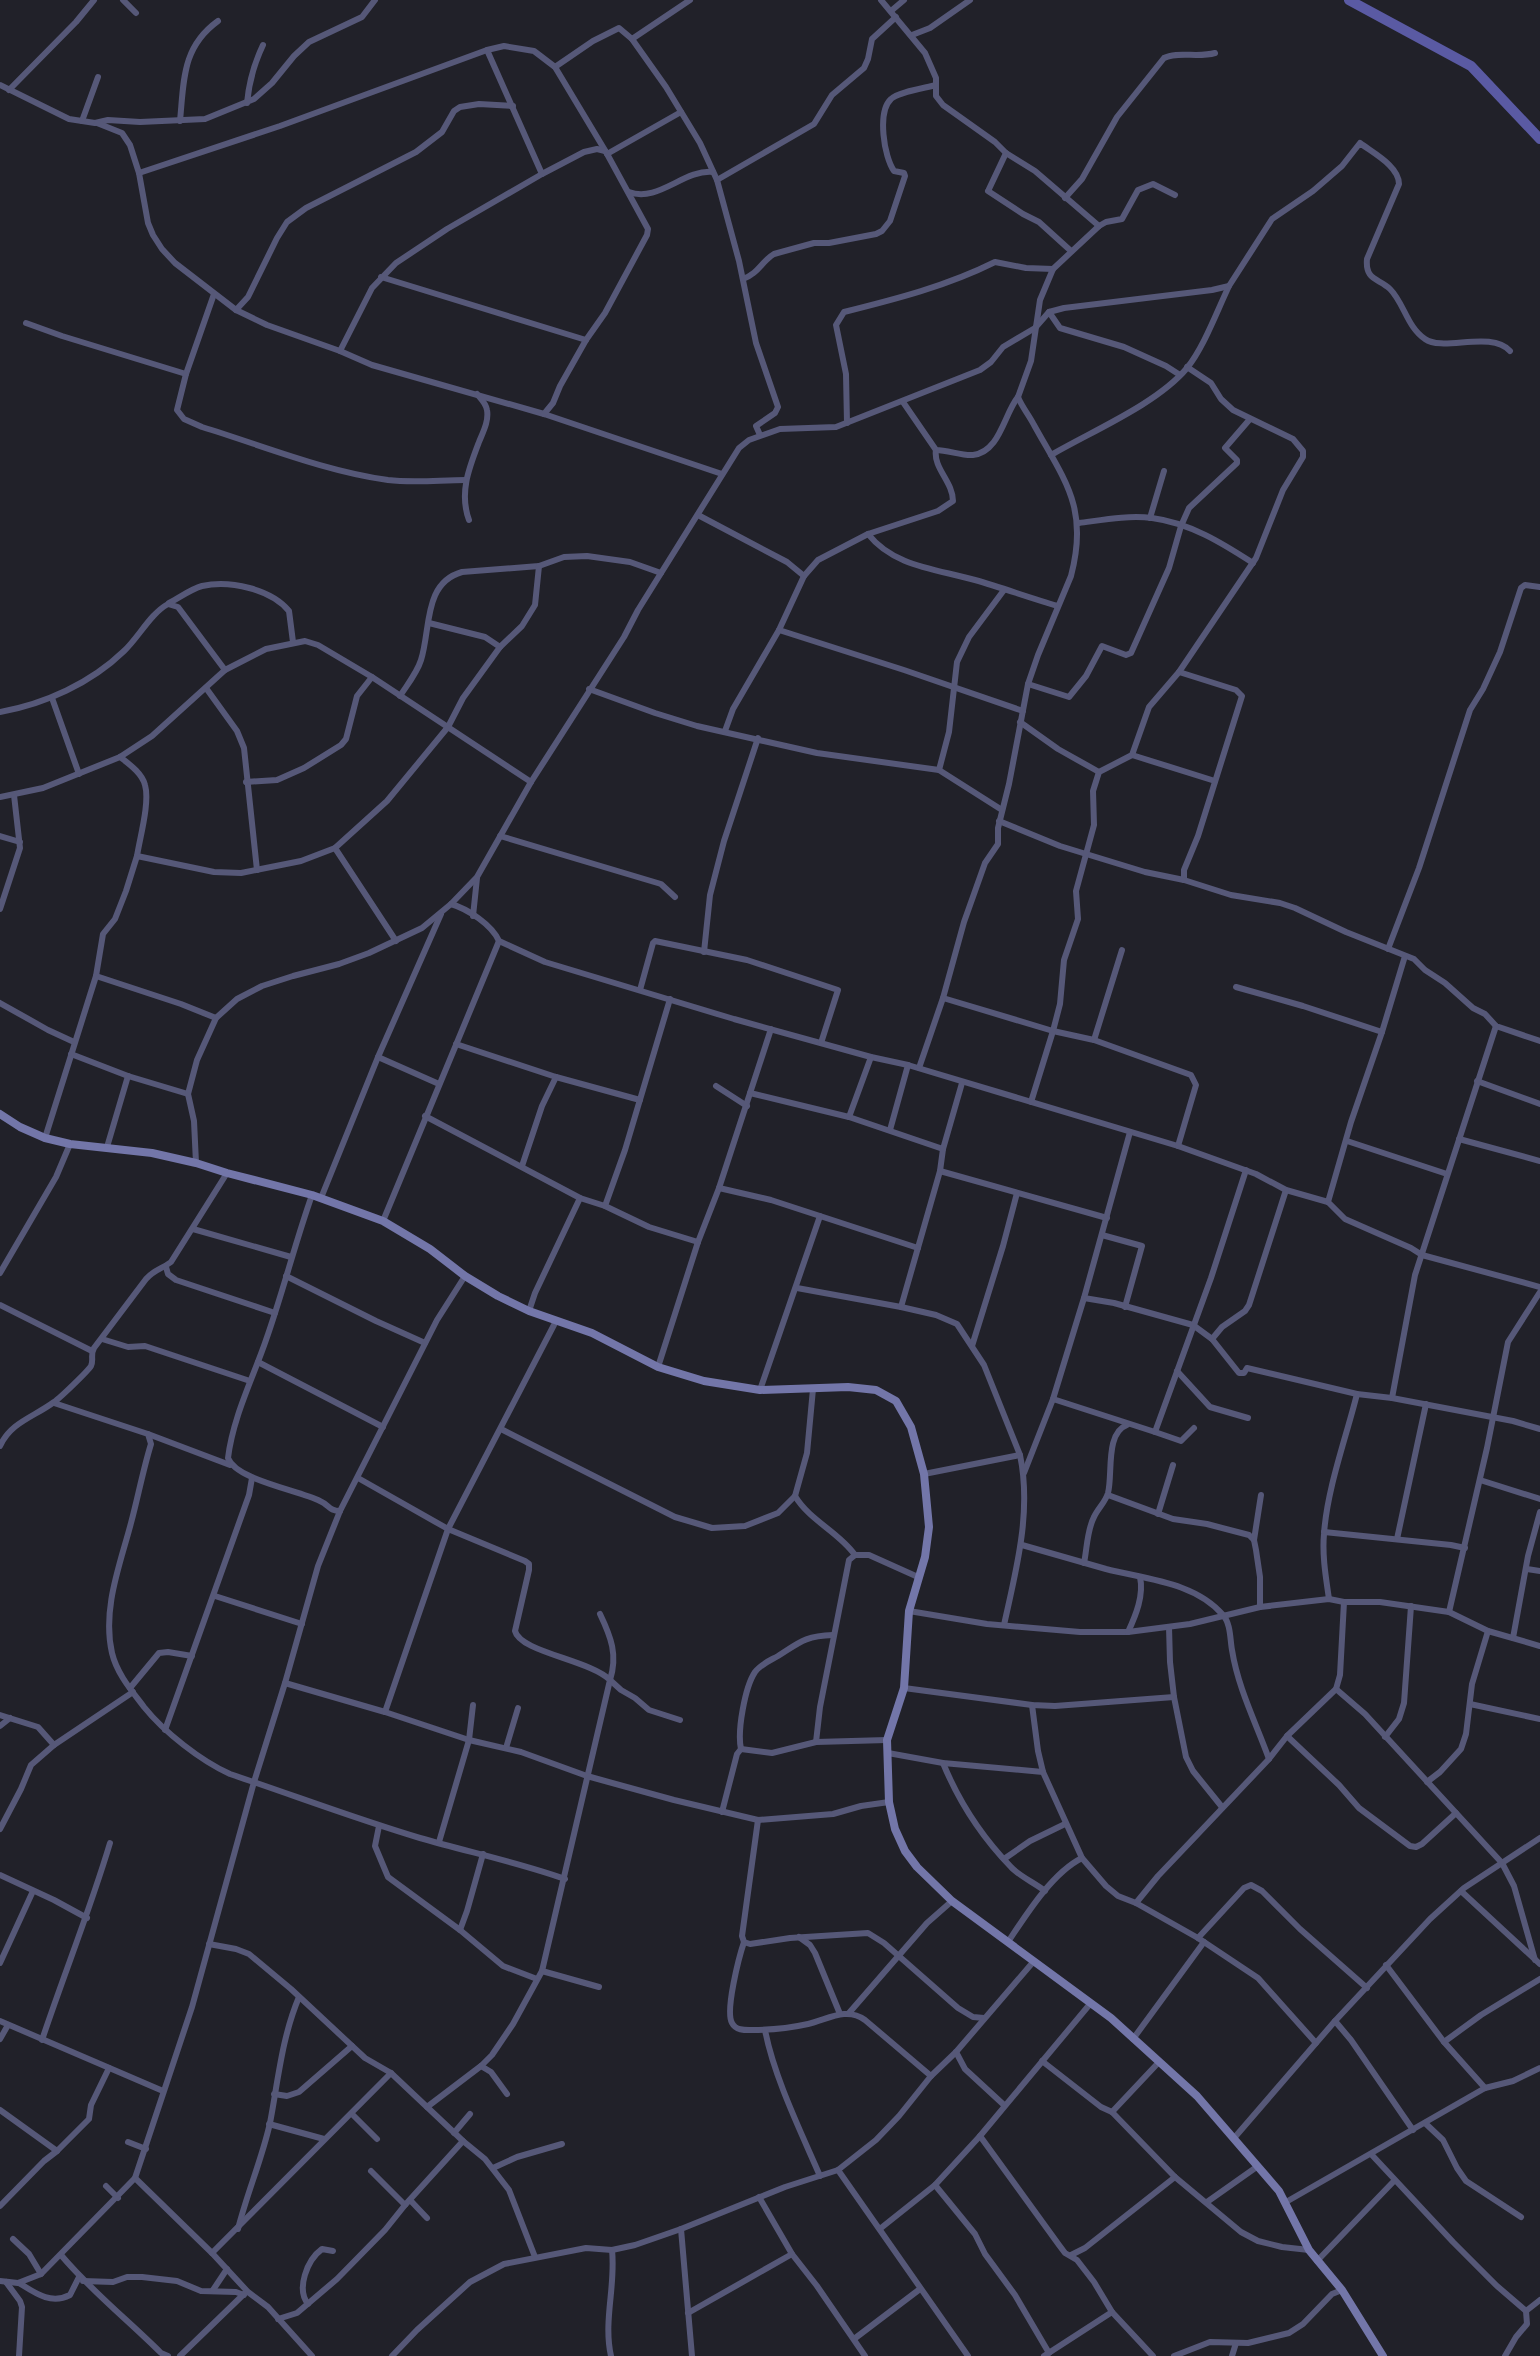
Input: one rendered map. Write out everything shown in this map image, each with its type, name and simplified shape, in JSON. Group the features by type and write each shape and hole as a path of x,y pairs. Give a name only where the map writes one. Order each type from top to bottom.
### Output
{"street":[{"path":"9,90 76,22 94,0"},
{"path":"125,0 136,13"},
{"path":"97,123 108,120 140,122 205,119 247,103 263,92 309,42 362,17 375,0"},
{"path":"632,39 690,0"},
{"path":"880,0 926,53 935,75 936,96 943,105 995,142 1006,153 1035,171 1099,226"},
{"path":"717,180 814,124 832,95 864,68 872,39 904,0"},
{"path":"912,35 930,28 970,0"},
{"path":"180,121 185,73 195,44 205,31 218,21"},
{"path":"555,67 593,41 619,28 632,39 700,143 717,180 743,279 756,342 778,407 775,413 756,426 760,435"},
{"path":"247,103 251,75 263,45"},
{"path":"139,173 322,111 487,50 504,46 534,51 555,67 647,225 647,235 605,313 586,340 553,403 544,414"},
{"path":"487,50 542,174"},
{"path":"1065,198 1082,179 1117,117 1164,58 1174,55 1196,57 1215,53"},
{"path":"82,121 98,77"},
{"path":"743,279 757,272 774,254 814,243 876,234 887,226 905,176 904,173 894,171 890,163 882,124 884,113 891,98 936,85"},
{"path":"0,86 52,112 116,129 125,136 139,173 145,210 153,235 175,263 236,310 284,332 340,351 372,365 544,414 722,474"},
{"path":"236,310 248,297 287,222 306,208 416,152 442,132 454,111 460,107 479,104 513,106"},
{"path":"606,153 681,112"},
{"path":"1051,455 1160,394 1180,375 1187,367 1229,286 1272,219 1313,191 1341,166 1360,143 1392,168 1399,179 1399,184 1367,259 1372,279 1390,288 1405,315 1425,339 1436,343 1495,342 1506,346 1510,351"},
{"path":"340,351 362,304 381,277 396,263 447,229 542,174 585,152 597,149 606,153"},
{"path":"1006,153 988,190 1039,222 1071,251"},
{"path":"629,192 645,195 697,172 713,172"},
{"path":"936,450 950,450 969,455 984,452 992,445 1011,405 1018,397 1031,361 1040,300 1053,269 1099,226 1122,219 1137,191 1150,185 1156,185 1175,195"},
{"path":"847,423 846,374 836,326 844,312 936,288 982,270 993,262 1026,268 1053,269"},
{"path":"381,277 586,340"},
{"path":"196,1163 194,1121 188,1094 197,1059 216,1018 237,999 262,986 339,964 422,928 477,878 531,782 624,637 739,448 760,435 780,429 836,427 980,370 991,362 1003,347 1035,328 1049,312 1117,300 1212,290 1229,286"},
{"path":"214,294 186,374 177,411 184,419 321,466 360,475 410,482 466,480"},
{"path":"1049,312 1060,328 1124,347 1180,375"},
{"path":"26,323 186,374"},
{"path":"1132,755 1145,714 1179,672 1253,563 1282,490 1300,463 1304,451 1293,439 1233,410 1221,399 1211,383 1187,367"},
{"path":"469,520 463,501 466,480 485,429 487,414 485,405 477,394"},
{"path":"919,1068 943,998 970,902 984,863 998,844 999,821 1009,784 1028,684 1075,562 1078,523 1070,490 1018,397"},
{"path":"725,731 739,699 778,630 804,576 822,557 868,534 939,511 953,501 951,488 936,461 936,450 903,402"},
{"path":"1028,684 1070,697 1086,676 1101,647 1106,646 1126,655 1131,653 1169,568 1181,526 1194,503 1237,463 1225,447 1250,419"},
{"path":"1150,518 1164,471"},
{"path":"698,515 787,562 804,576"},
{"path":"1078,523 1150,518 1203,533 1253,563"},
{"path":"868,534 877,544 906,562 972,579 1059,606"},
{"path":"400,696 418,668 434,594 443,582 451,577 462,573 539,566 564,557 588,556 630,562 661,573"},
{"path":"137,856 214,872 241,873 302,861 335,848 387,801 448,727 463,698 500,647 522,626 535,605 539,566"},
{"path":"0,712 52,698 103,669 125,651 157,613 168,604 200,587 210,585 251,587 273,597 289,611 293,642"},
{"path":"1388,949 1419,868 1470,710 1483,689 1500,652 1521,588 1525,585 1540,587"},
{"path":"939,770 949,732 956,667 969,637 1004,590"},
{"path":"168,604 178,607 225,670"},
{"path":"429,623 485,637 500,647"},
{"path":"778,630 1023,711"},
{"path":"0,797 43,788 120,757 152,736 225,670 266,649 304,641 318,645 372,677 531,782"},
{"path":"1179,672 1241,693 1198,836 1184,870 1184,880"},
{"path":"246,782 277,780 304,768 341,745 346,739 357,696 372,677"},
{"path":"207,688 241,738 244,748 257,870"},
{"path":"589,689 697,726 817,753 939,770 1002,810"},
{"path":"52,698 79,774"},
{"path":"1020,722 1058,750 1099,772"},
{"path":"704,952 710,895 724,841 758,738"},
{"path":"1031,1102 1060,1004 1064,960 1078,919 1075,896 1094,825 1094,784 1099,772 1132,755 1215,781"},
{"path":"45,1137 96,976 103,934 118,912 137,856 146,797 145,785 134,769 120,757"},
{"path":"0,909 19,855 20,842 14,795"},
{"path":"999,821 1086,854 1145,872 1184,880 1231,895 1280,903 1414,959 1496,1026 1540,1041"},
{"path":"0,836 20,842"},
{"path":"500,836 661,884 675,897"},
{"path":"335,848 396,941"},
{"path":"473,916 477,878"},
{"path":"383,1221 499,942 496,934 460,907 451,904"},
{"path":"321,1198 378,1057 442,911"},
{"path":"640,990 653,943 656,941 747,960 838,989 833,1011 821,1043"},
{"path":"499,942 533,958 771,1029 919,1068 962,1083 1178,1146 1246,1170 1286,1190 1328,1202 1345,1219 1412,1248 1422,1255 1540,1287"},
{"path":"1094,1041 1122,950"},
{"path":"1328,1202 1351,1122 1405,956"},
{"path":"96,976 216,1018"},
{"path":"1236,987 1382,1032"},
{"path":"943,998 1094,1041 1186,1072 1194,1078 1196,1085 1178,1146"},
{"path":"604,1206 625,1150 670,999"},
{"path":"0,1003 74,1042"},
{"path":"1392,1398 1411,1291 1496,1026"},
{"path":"658,1367 771,1029"},
{"path":"1530,1037 1540,1033"},
{"path":"456,1044 556,1077 640,1100"},
{"path":"71,1054 128,1076 188,1094"},
{"path":"378,1057 439,1084"},
{"path":"849,1117 872,1057"},
{"path":"890,1130 908,1065"},
{"path":"107,1147 128,1076"},
{"path":"522,1166 542,1106 556,1077"},
{"path":"1477,1081 1540,1104"},
{"path":"901,1306 940,1171 943,1149 962,1083"},
{"path":"716,1086 747,1106"},
{"path":"750,1093 849,1117 943,1149"},
{"path":"0,1114 20,1127 70,1144 107,1147 196,1163 312,1195 383,1221 498,1296 530,1311 592,1334 658,1367 704,1381 760,1390 848,1387 876,1390 896,1401 911,1427 924,1474 929,1527 925,1557 909,1611 904,1688 887,1740 889,1802 895,1829 905,1851 917,1867 952,1901 1111,2018 1197,2096 1234,2137 1286,2202 1309,2250 1342,2290 1383,2356"},
{"path":"426,1116 580,1198 604,1206 649,1227 698,1242"},
{"path":"1024,1474 1053,1399 1130,1132"},
{"path":"1459,1139 1540,1161"},
{"path":"1347,1141 1447,1174"},
{"path":"0,1273 56,1177 70,1144"},
{"path":"1155,1432 1246,1170"},
{"path":"940,1171 1107,1218"},
{"path":"0,1446 9,1431 54,1402 89,1369 93,1361 92,1351 146,1279 154,1270 166,1267 178,1253 227,1173"},
{"path":"719,1188 771,1200 918,1248"},
{"path":"1212,1339 1222,1327 1245,1311 1249,1305 1286,1190"},
{"path":"972,1346 1017,1193"},
{"path":"230,1465 229,1448 312,1195"},
{"path":"530,1311 535,1293 580,1198"},
{"path":"760,1390 820,1216"},
{"path":"193,1228 291,1257"},
{"path":"1102,1234 1142,1246 1125,1307"},
{"path":"166,1267 168,1274 176,1280 275,1313"},
{"path":"286,1276 425,1343"},
{"path":"18,2283 41,2274 118,2198 135,2178 192,2007 254,1782 318,1566 340,1511 425,1343 465,1276"},
{"path":"797,1288 901,1306 947,1318 957,1324 984,1365 1020,1455 1024,1474 1022,1545 1004,1625"},
{"path":"1449,1612 1480,1480 1508,1342 1540,1292"},
{"path":"1084,1298 1193,1325 1212,1339 1239,1373 1244,1373 1247,1368 1357,1394 1426,1404 1540,1429"},
{"path":"0,1305 92,1351"},
{"path":"386,1713 448,1529 556,1321"},
{"path":"102,1339 128,1347 145,1346 250,1381"},
{"path":"258,1362 383,1427"},
{"path":"1177,1371 1210,1407 1248,1418"},
{"path":"501,1429 675,1517 712,1528 745,1526 778,1513 795,1496 807,1453 813,1389"},
{"path":"1329,1599 1323,1549 1324,1533 1357,1394"},
{"path":"1053,1399 1181,1441 1194,1428"},
{"path":"54,1402 230,1465 252,1478 320,1500 332,1511 340,1511"},
{"path":"1397,1539 1426,1404"},
{"path":"1084,1563 1094,1517 1108,1495 1110,1460 1115,1437 1121,1427 1128,1425"},
{"path":"148,1434 151,1444 115,1578 109,1621 112,1652 118,1671 165,1730 218,1769 380,1826 522,1863 565,1879"},
{"path":"924,1474 1020,1455"},
{"path":"1158,1514 1173,1465"},
{"path":"165,1730 249,1495 252,1478"},
{"path":"358,1478 448,1529 529,1564 515,1630 517,1637 523,1642 554,1655 597,1670 650,1710 680,1720"},
{"path":"1480,1480 1540,1499"},
{"path":"1108,1495 1158,1514 1238,1531 1249,1535 1254,1540"},
{"path":"1260,1607 1260,1577 1254,1540 1262,1495"},
{"path":"795,1496 817,1520 838,1535 855,1555"},
{"path":"1513,1638 1540,1512"},
{"path":"1324,1533 1465,1548"},
{"path":"1022,1545 1170,1584 1199,1595 1223,1615 1227,1622 1233,1660 1269,1759"},
{"path":"816,1742 833,1635 849,1560 855,1555 868,1555 918,1577"},
{"path":"1527,1569 1540,1572"},
{"path":"1128,1632 1141,1596 1140,1576"},
{"path":"214,1596 302,1624"},
{"path":"909,1611 1004,1625 1080,1632 1128,1632 1169,1627 1260,1607 1329,1599 1344,1602 1380,1602 1449,1612 1488,1631 1540,1646"},
{"path":"1136,1903 1222,1807 1269,1759 1287,1736 1336,1689 1340,1675 1344,1602"},
{"path":"1385,1737 1399,1719 1404,1703 1411,1606"},
{"path":"427,2107 482,2066 513,2024 542,1971 615,1661 614,1648 600,1614"},
{"path":"1169,1627 1174,1696 1186,1757 1193,1771 1222,1807"},
{"path":"1427,1782 1440,1772 1461,1749 1476,1666 1488,1631"},
{"path":"741,1749 738,1737 739,1726 755,1673 769,1660 795,1643 812,1636 833,1635"},
{"path":"0,1829 31,1765 54,1745 132,1690 159,1653 168,1652 192,1656"},
{"path":"285,1683 469,1740 506,1748 587,1776 758,1820 833,1814 861,1806 889,1802"},
{"path":"904,1688 1032,1705 1078,1705 1174,1696"},
{"path":"1336,1689 1365,1714 1502,1863 1514,1886 1538,1962"},
{"path":"439,1842 469,1740 473,1704"},
{"path":"1470,1704 1540,1719"},
{"path":"1032,1705 1043,1772 1082,1858 1106,1886 1118,1896 1136,1903 1201,1940 1258,1977 1316,2043"},
{"path":"506,1748 518,1708"},
{"path":"0,1715 38,1727 45,1732 54,1745"},
{"path":"0,1726 10,1718"},
{"path":"1287,1736 1339,1785 1359,1808 1410,1846 1416,1847 1422,1844 1456,1814"},
{"path":"741,1749 772,1753 816,1742 887,1740"},
{"path":"722,1812 737,1754 741,1749"},
{"path":"888,1753 943,1762 1043,1772"},
{"path":"943,1762 978,1828 1012,1869 1045,1891"},
{"path":"758,1820 742,1936 744,1942 736,1973 730,2017 732,2023 739,2029 765,2030 808,2024 849,2013 865,2020 931,2076"},
{"path":"1004,1859 1030,1841 1065,1824"},
{"path":"380,1826 375,1846 388,1877 460,1930 503,1966 537,1979"},
{"path":"1234,2137 1335,2021 1430,1919 1461,1891 1540,1838"},
{"path":"42,2040 87,1918 110,1843"},
{"path":"460,1930 483,1854"},
{"path":"1008,1942 1045,1891 1068,1867 1082,1858"},
{"path":"0,1875 87,1918"},
{"path":"1133,2039 1201,1940 1245,1888 1251,1885 1262,1891 1300,1929 1367,1988"},
{"path":"0,1963 33,1891"},
{"path":"1461,1891 1538,1962"},
{"path":"849,2013 927,1923 952,1901"},
{"path":"744,1942 757,1943 798,1937 868,1933 878,1938 958,2008 973,2018 984,2018"},
{"path":"798,1937 810,1945 815,1953 840,2014"},
{"path":"209,1944 249,1954 365,2058 391,2073 493,2168 509,2190 535,2257"},
{"path":"392,2356 470,2282 504,2264 586,2248 612,2250 635,2245 759,2197 838,2170 876,2140 899,2116 931,2076 956,2052 1034,1961"},
{"path":"1386,1965 1444,2042 1485,2088"},
{"path":"542,1971 598,1987"},
{"path":"1444,2042 1489,2009 1540,1979"},
{"path":"238,2229 269,2124 292,2013 299,1997"},
{"path":"880,2229 935,2185 980,2136 1090,2004"},
{"path":"0,2021 163,2091"},
{"path":"1335,2021 1351,2040 1413,2130"},
{"path":"0,2039 8,2025"},
{"path":"765,2030 777,2070 820,2176"},
{"path":"274,2094 287,2096 299,2092 352,2046"},
{"path":"956,2052 964,2069 1004,2105"},
{"path":"1042,2061 1101,2107 1112,2112 1175,2177 1241,2232 1258,2241 1309,2250"},
{"path":"1112,2112 1160,2062"},
{"path":"482,2066 491,2072 507,2094"},
{"path":"0,2206 89,2119 91,2105 109,2068"},
{"path":"1286,2202 1485,2088 1513,2080 1540,2068"},
{"path":"212,2253 391,2073"},
{"path":"0,2110 57,2151"},
{"path":"352,2114 377,2139"},
{"path":"454,2133 470,2114"},
{"path":"1425,2123 1443,2140 1466,2181 1521,2217"},
{"path":"269,2124 324,2139"},
{"path":"980,2136 1065,2253 1077,2259 1112,2312 1153,2356"},
{"path":"278,2319 297,2313 338,2279 463,2141"},
{"path":"128,2142 146,2148"},
{"path":"493,2168 517,2157 562,2144"},
{"path":"1371,2154 1497,2286 1526,2311 1527,2324 1505,2356"},
{"path":"1207,2202 1258,2166"},
{"path":"838,2170 968,2356"},
{"path":"370,2171 427,2218"},
{"path":"1071,2255 1085,2248 1175,2177"},
{"path":"135,2178 212,2253 246,2294"},
{"path":"1317,2260 1395,2181"},
{"path":"935,2185 975,2234 985,2254 1015,2295 1047,2354 1112,2312"},
{"path":"106,2186 118,2198"},
{"path":"759,2197 792,2254 865,2356"},
{"path":"681,2229 692,2356"},
{"path":"13,2239 29,2254 41,2274"},
{"path":"308,2304 302,2291 313,2259 322,2249 333,2251"},
{"path":"611,2356 608,2326 614,2270 612,2250"},
{"path":"688,2313 792,2254"},
{"path":"61,2255 81,2279 128,2320 161,2353 168,2356"},
{"path":"213,2290 227,2269"},
{"path":"81,2279 113,2282 127,2277 142,2277 177,2281 201,2291 246,2294 268,2307 307,2354"},
{"path":"3,2282 18,2283 36,2291 41,2296 58,2300 70,2295 81,2279"},
{"path":"3,2282 20,2301 22,2307 19,2356"},
{"path":"854,2339 920,2289"},
{"path":"1174,2356 1210,2342 1248,2343 1289,2333 1303,2324 1332,2294 1342,2290"},
{"path":"180,2356 246,2294"},
{"path":"1526,2311 1540,2300"},
{"path":"1232,2356 1236,2343"}],"waterway":[{"path":"1349,0 1471,66 1540,139"}]}
